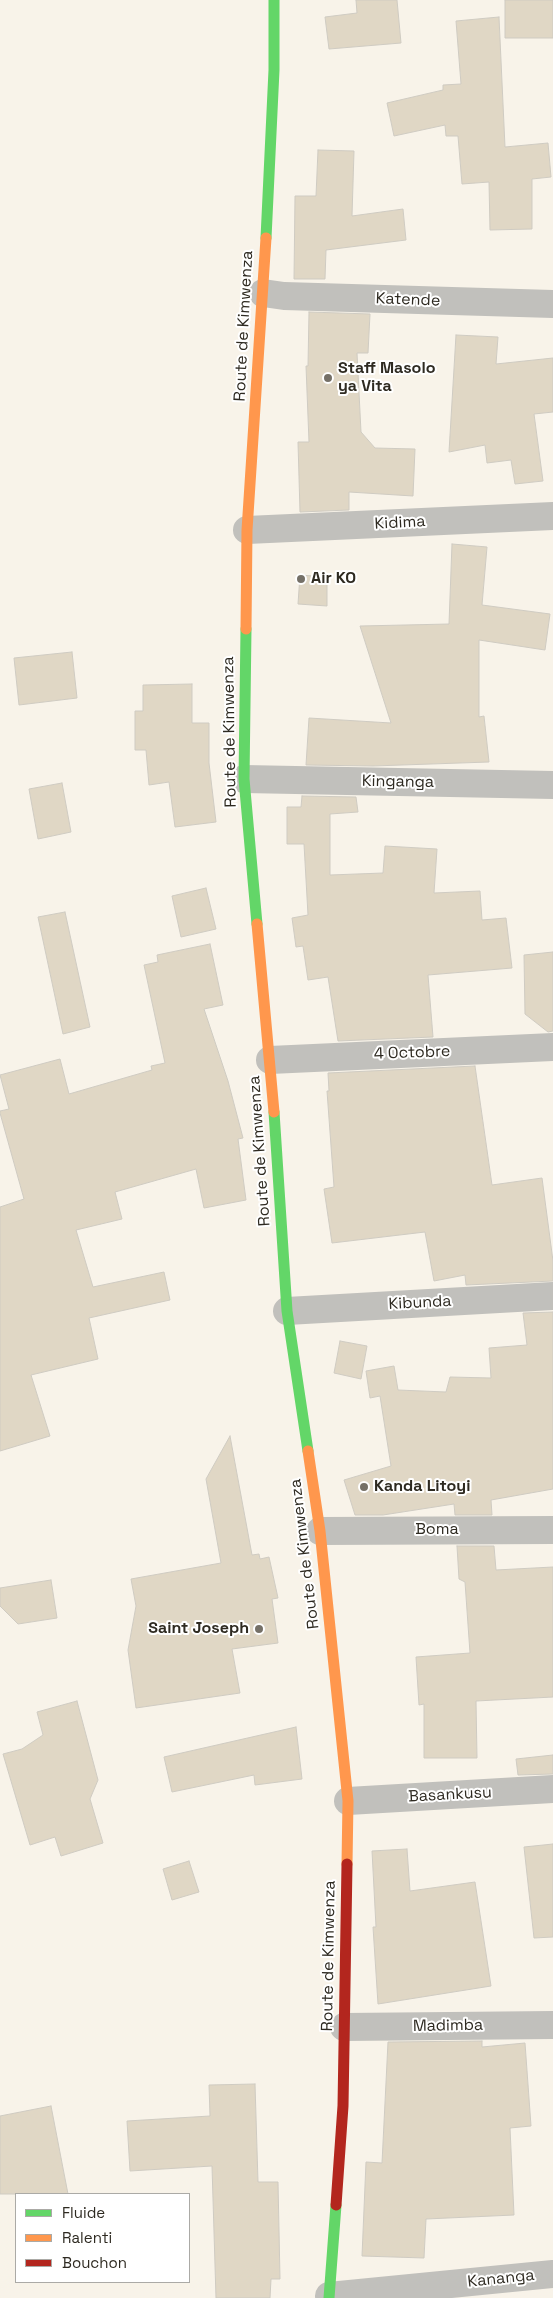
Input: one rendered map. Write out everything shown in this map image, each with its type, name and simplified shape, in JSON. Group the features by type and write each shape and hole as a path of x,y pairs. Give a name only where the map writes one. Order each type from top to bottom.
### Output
{"street":[{"name":"Route de Kimwenza","path":"274,0 274,70 263,293 247,530 244,779 270,1060 287,1311 320,1531 348,1802 343,2106 329,2297"},
{"name":"Katende","path":"263,293 284,296 553,304"},
{"name":"Kidima","path":"247,530 553,516"},
{"name":"Kinganga","path":"244,779 553,785"},
{"name":"4 Octobre","path":"270,1060 553,1047"},
{"name":"Kibunda","path":"287,1311 553,1296"},
{"name":"Boma","path":"320,1531 553,1530"},
{"name":"Basankusu","path":"348,1802 553,1790"},
{"name":"Madimba","path":"344,2027 553,2025"},
{"name":"Kananga","path":"329,2297 553,2274"}],"building":[{"path":"356,0 397,0 401,43 329,49 325,17 357,13"},
{"path":"505,0 553,0 553,38 505,38"},
{"path":"499,17 505,147 548,143 551,177 532,179 532,229 490,230 489,182 462,184 458,136 446,136 445,125 394,136 387,103 443,90 443,85 461,84 456,21"},
{"path":"318,150 354,151 352,216 403,209 406,240 326,250 325,279 294,279 295,196 316,196"},
{"path":"309,312 370,314 368,353 357,353 361,432 375,448 415,449 413,496 349,492 349,510 300,512 298,442 309,442 306,366 308,366"},
{"path":"456,335 498,337 496,364 553,358 553,412 534,414 543,481 515,484 511,460 487,463 485,445 449,452"},
{"path":"452,544 487,547 482,605 550,614 545,650 479,640 479,717 484,716 489,762 373,766 306,765 309,718 391,723 360,626 449,624"},
{"path":"300,575 327,577 327,606 298,604"},
{"path":"72,652 77,698 19,705 14,658"},
{"path":"192,684 192,723 209,723 209,763 216,822 175,827 169,782 149,785 146,750 135,750 135,711 143,711 143,685"},
{"path":"62,783 71,832 38,839 29,789"},
{"path":"302,796 356,797 358,812 330,814 330,875 383,873 385,846 437,849 434,893 480,891 482,920 506,918 512,968 428,975 433,1037 338,1041 328,977 308,980 303,946 296,947 292,918 308,915 304,844 287,844 287,807 301,807"},
{"path":"206,888 216,929 181,937 172,896"},
{"path":"65,912 90,1027 63,1034 38,917"},
{"path":"210,944 223,1005 204,1009 228,1081 243,1138 238,1139 246,1200 204,1208 196,1169 115,1192 122,1219 76,1230 93,1287 164,1272 170,1300 89,1318 98,1359 31,1375 50,1436 0,1451 0,1207 24,1199 0,1113 0,1111 9,1109 0,1075 60,1059 69,1094 152,1070 151,1066 165,1063 144,965 158,962 157,955"},
{"path":"553,952 553,1031 548,1032 525,1014 524,955"},
{"path":"475,1066 492,1185 542,1178 553,1261 553,1281 466,1285 465,1275 434,1281 425,1232 332,1243 324,1189 334,1187 327,1091 329,1091 328,1073"},
{"path":"553,1312 553,1489 491,1500 492,1515 455,1515 454,1504 383,1515 355,1515 344,1480 391,1466 380,1396 370,1398 366,1371 394,1366 398,1390 446,1392 450,1377 491,1378 489,1348 527,1345 523,1313"},
{"path":"340,1341 367,1346 361,1379 334,1373"},
{"path":"230,1436 252,1555 259,1554 260,1559 269,1557 278,1598 272,1599 278,1643 232,1649 240,1693 136,1708 128,1650 136,1606 131,1579 221,1563 206,1479"},
{"path":"457,1546 494,1546 496,1570 553,1567 553,1697 476,1701 477,1758 424,1758 424,1704 419,1705 416,1657 470,1653 465,1582 459,1579"},
{"path":"51,1580 57,1618 18,1624 0,1606 0,1588"},
{"path":"77,1701 98,1780 90,1799 103,1843 61,1856 55,1837 30,1845 3,1754 22,1749 43,1735 37,1712"},
{"path":"296,1727 302,1779 255,1785 254,1775 172,1792 164,1757"},
{"path":"553,1755 553,1774 518,1775 516,1759"},
{"path":"553,1844 553,1937 534,1938 524,1847"},
{"path":"407,1849 410,1891 475,1882 491,1986 378,2004 373,1927 376,1927 372,1851"},
{"path":"189,1861 199,1892 172,1900 163,1869"},
{"path":"482,2041 482,2047 525,2043 531,2126 510,2128 514,2215 426,2219 424,2258 362,2256 366,2162 382,2163 388,2042"},
{"path":"255,2084 258,2182 278,2182 280,2279 271,2279 270,2298 216,2298 212,2166 130,2171 127,2121 210,2116 209,2085"},
{"path":"51,2106 68,2193 0,2194 0,2116"}],"traffic: fast":[{"path":"266,238 274,70 274,0"},
{"path":"246,629 244,779 257,924"},
{"path":"274,1112 287,1311 308,1451"},
{"path":"329,2298 336,2205"}],"traffic: slow":[{"path":"246,629 247,530 266,238"},
{"path":"257,924 274,1112"},
{"path":"308,1451 320,1531 348,1801 347,1864"}],"traffic: jam":[{"path":"336,2205 343,2106 347,1864"}],"place":[{"name":"Staff Masolo ya Vita","path":"328,378"},
{"name":"Air KO","path":"301,579"},
{"name":"Kanda Litoyi","path":"364,1487"},
{"name":"Saint Joseph","path":"259,1629"}]}
